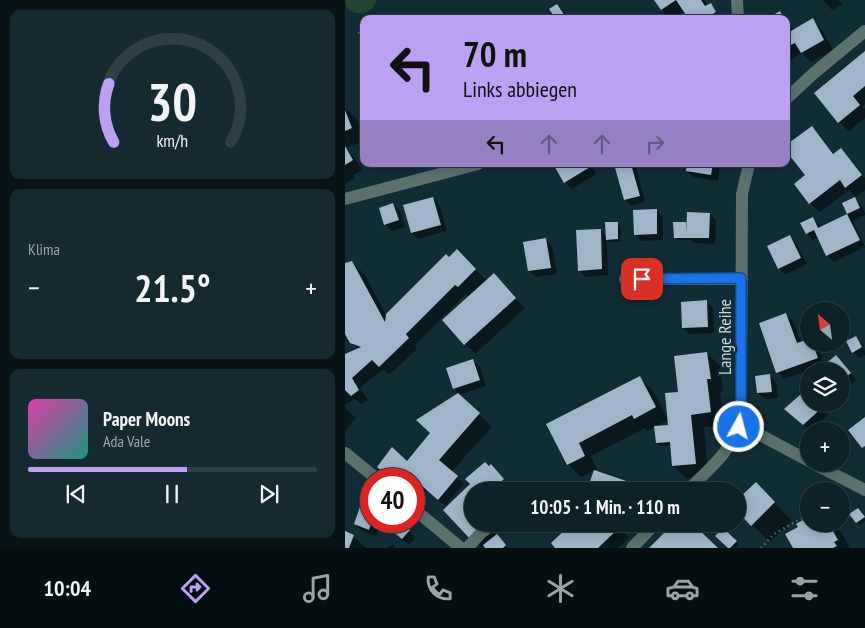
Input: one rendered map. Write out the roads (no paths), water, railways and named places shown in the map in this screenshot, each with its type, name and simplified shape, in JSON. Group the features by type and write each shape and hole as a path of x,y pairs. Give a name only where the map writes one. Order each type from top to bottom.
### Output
{"street":[{"path":"737,0 738,15"},
{"path":"790,95 865,31"},
{"path":"345,199 467,167"},
{"name":"Lange Reihe","path":"696,482 725,452 733,441 739,427 741,408 742,194 748,167"},
{"path":"625,279 741,278"},
{"path":"739,427 764,437 800,456"},
{"path":"345,453 363,468"},
{"path":"830,472 865,490"},
{"path":"425,518 461,548"},
{"path":"467,548 482,532"},
{"path":"632,548 647,532"}]}
